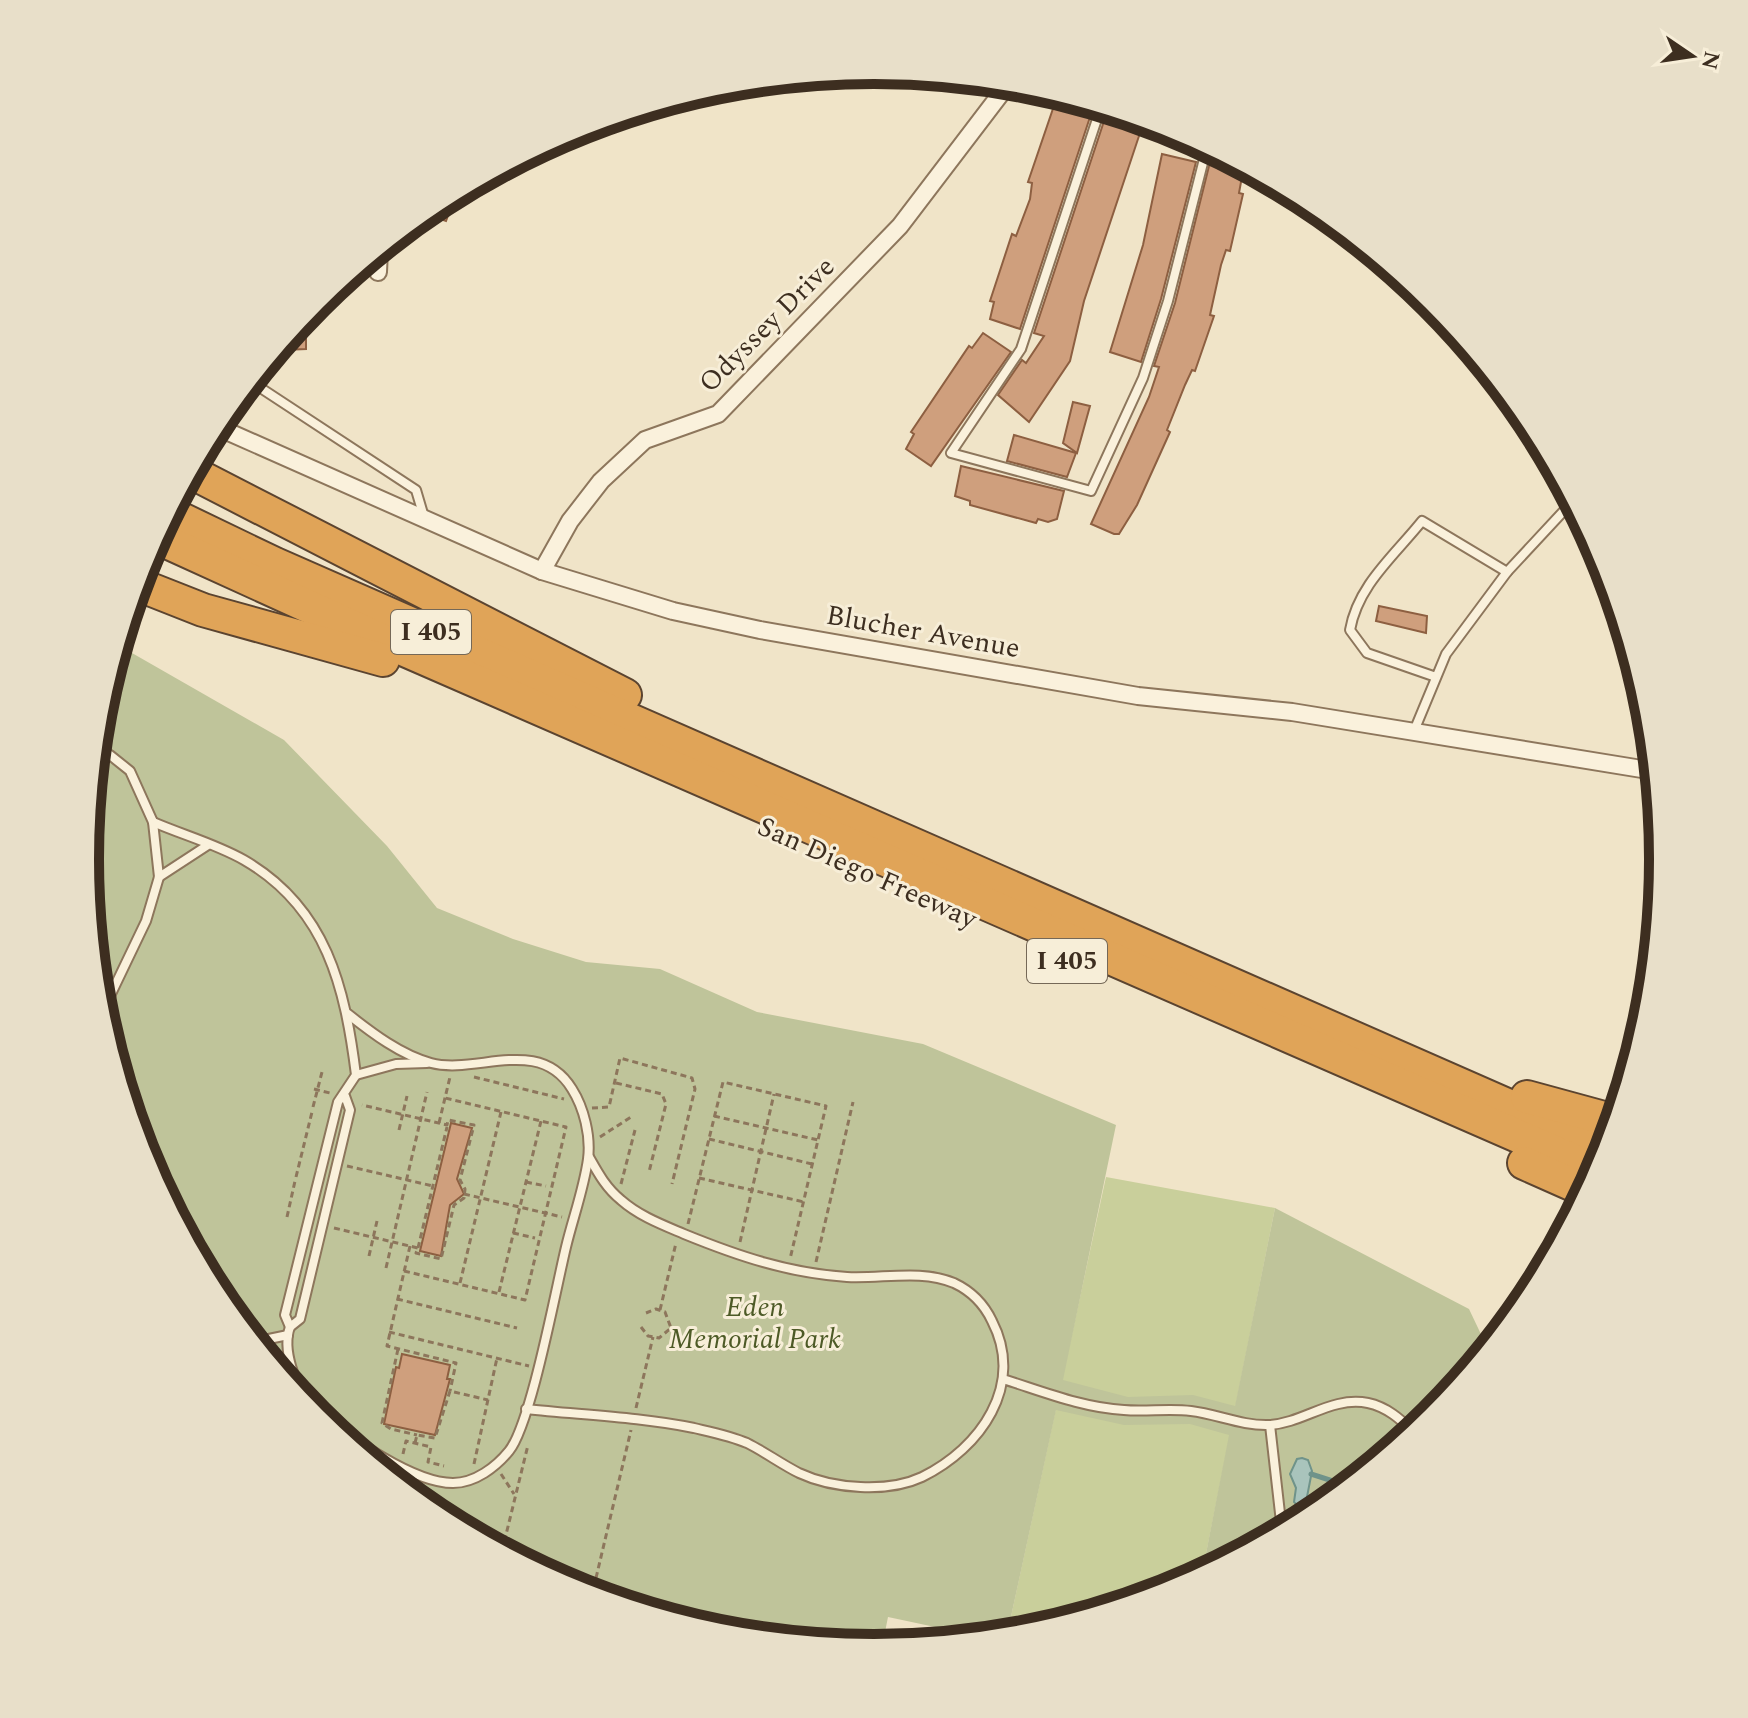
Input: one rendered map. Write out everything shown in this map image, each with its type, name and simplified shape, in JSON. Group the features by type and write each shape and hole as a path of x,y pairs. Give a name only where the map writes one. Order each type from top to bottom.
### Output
{"highway":[{"path":"200,477 654,709 695,746"},
{"name":"San Diego Freeway","path":"178,517 275,564 695,746 1427,1071"},
{"path":"167,542 726,791 1586,1166"},
{"name":"San Diego Freeway","path":"160,558 383,660 1576,1186"},
{"path":"148,588 203,610 383,660"},
{"path":"1427,1071 1604,1118"},
{"path":"1427,1071 1595,1144"}],"street":[{"name":"Odyssey Drive","path":"542,571 570,521 601,481 645,440 718,414 900,226 1000,95"},
{"path":"378,263 378,272"},
{"name":"Blucher Avenue","path":"228,432 542,571 673,611 760,630 1138,696 1292,712 1643,769"}],"lane":[{"path":"1098,117 1021,349 951,453 1091,491 1143,378 1168,301 1204,158"},
{"path":"259,387 416,490 424,518"},
{"path":"1414,732 1446,654 1477,608 1565,509"},
{"path":"1436,677 1367,653 1350,630 1353,610 1364,588 1422,521 1507,572"},
{"path":"107,754 130,771 153,822 159,877 146,921 111,993"},
{"path":"153,822 243,860 279,885 311,922 334,968 348,1014 356,1075 346,1099 350,1110 300,1319 289,1331 265,1338"},
{"path":"159,877 208,845"},
{"path":"348,1014 376,1035 432,1063"},
{"path":"356,1075 396,1064 453,1065 511,1057 551,1069 571,1086 582,1108 589,1157 602,1181 618,1198 649,1219 737,1255 788,1270 813,1274 919,1276 955,1284 972,1293 987,1311 1005,1357 1006,1380 995,1407 972,1438 944,1466 918,1479 889,1486 827,1482 801,1474 744,1442 693,1428 531,1409"},
{"path":"293,1372 285,1315 338,1102 346,1099"},
{"path":"358,1438 426,1480 455,1484 482,1476 510,1450 531,1409 536,1368 589,1157"},
{"path":"1006,1380 1110,1408 1184,1410 1233,1421 1270,1425 1294,1421 1326,1406 1348,1401 1382,1407 1404,1424"},
{"path":"1270,1425 1281,1518"}],"path":[{"path":"476,1063 473,1077 582,1108 609,1107 620,1058 692,1078 695,1089 672,1184"},
{"path":"439,1123 453,1065"},
{"path":"287,1217 322,1072"},
{"path":"614,1082 662,1094 666,1104 649,1172"},
{"path":"660,1310 699,1178 723,1082 826,1106 788,1270"},
{"path":"386,1268 427,1092"},
{"path":"737,1255 774,1094"},
{"path":"399,1130 407,1096"},
{"path":"404,1271 525,1300 566,1127 445,1098"},
{"path":"346,1099 447,1125"},
{"path":"813,1274 853,1102"},
{"path":"460,1284 501,1112"},
{"path":"714,1116 818,1140"},
{"path":"587,1145 631,1117"},
{"path":"448,1120 474,1125 460,1180 464,1194 454,1205 441,1259 416,1253 448,1120"},
{"path":"498,1293 541,1121"},
{"path":"618,1198 635,1130"},
{"path":"709,1139 812,1164"},
{"path":"337,1164 433,1186"},
{"path":"699,1178 804,1202"},
{"path":"526,1182 546,1186"},
{"path":"464,1194 573,1219"},
{"path":"369,1256 377,1221"},
{"path":"323,1225 418,1248"},
{"path":"513,1233 535,1238"},
{"path":"398,1349 387,1387 382,1423 391,1429 435,1438 456,1363 387,1346 410,1246"},
{"path":"397,1299 517,1328"},
{"path":"641,1327 653,1337 663,1337 671,1328 669,1316 660,1310 646,1313"},
{"path":"389,1332 536,1368"},
{"path":"596,1578 653,1337"},
{"path":"471,1479 497,1358"},
{"path":"450,1391 488,1400"},
{"path":"505,1540 531,1409"},
{"path":"415,1443 417,1435"},
{"path":"401,1465 406,1441 431,1447 428,1462 444,1466"},
{"path":"494,1464 515,1496"}],"green space":[{"name":"Eden Memorial Park","path":"127,650 284,740 387,846 437,908 513,939 586,962 660,969 757,1012 923,1044 1116,1125 1063,1380 1128,1397 1193,1395 1235,1406 1275,1208 1469,1309 1483,1338 1422,1407 1346,1474 1305,1503 1205,1560 1229,1435 1190,1424 1124,1425 1056,1410 1010,1621 948,1630 888,1617 885,1634 773,1627 673,1608 577,1575 486,1530 402,1474 326,1407 259,1331 203,1246 158,1156 125,1060 114,1010 101,910 99,859 106,758"},
{"path":"1106,1177 1275,1208 1205,1560 1123,1593 1075,1608 1010,1621"}],"water":[{"path":"1297,1459 1308,1460 1312,1471 1306,1502 1298,1506 1294,1502 1296,1488 1290,1474"}],"building":[{"path":"1054,105 1091,115 1020,329 990,319 994,302 990,301 1012,234 1016,236 1030,199 1032,183 1028,182"},
{"path":"1105,119 1140,132 1084,301 1070,361 1029,422 998,395 1022,360 1026,363 1044,336 1034,333"},
{"path":"1162,154 1196,162 1161,299 1141,362 1110,352 1143,245"},
{"path":"1216,164 1242,177 1239,193 1243,194 1230,251 1226,250 1221,265 1210,315 1214,316 1195,371 1192,370 1185,385 1167,430 1170,432 1137,505 1119,534 1114,534 1091,524 1149,397 1159,367 1154,366 1175,303 1209,166"},
{"path":"450,211 446,221 438,218"},
{"path":"306,332 306,349 290,350"},
{"path":"983,333 1011,352 931,466 906,449 914,434 911,432 969,346 972,348"},
{"path":"1073,402 1090,406 1077,453 1063,443"},
{"path":"1014,435 1076,453 1067,477 1007,461"},
{"path":"961,466 1064,491 1057,519 1048,522 1038,519 1036,523 970,505 970,501 955,496"},
{"path":"1379,606 1427,616 1426,633 1376,621"},
{"path":"451,1123 472,1128 457,1179 464,1194 450,1205 441,1256 420,1251"},
{"path":"402,1354 450,1365 447,1379 450,1379 435,1435 384,1424 396,1367 399,1368"}],"waterway":[{"path":"1311,1474 1335,1482"}]}
